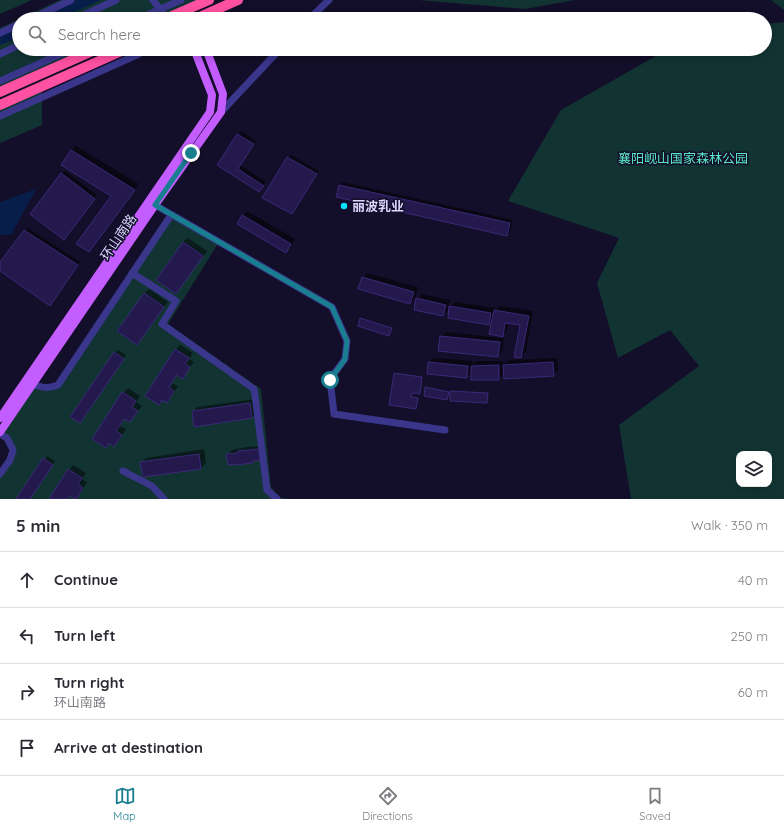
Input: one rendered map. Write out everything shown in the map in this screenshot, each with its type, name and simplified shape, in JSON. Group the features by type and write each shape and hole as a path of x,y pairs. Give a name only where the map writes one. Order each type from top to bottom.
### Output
{"highway":[{"path":"186,12 190,8 209,0"},
{"path":"211,12 238,0"},
{"path":"0,92 81,56"},
{"path":"0,105 110,56"}],"main road":[{"path":"190,8 192,12"},
{"name":"环山南路","path":"0,418 210,112 212,95 197,56"},
{"path":"209,56 223,94 221,112"},
{"name":"环山南路","path":"0,433 155,205 221,112"}],"street":[{"path":"46,12 71,0"},
{"path":"91,12 116,0"},
{"path":"153,0 162,12"},
{"path":"153,12 181,0"},
{"path":"316,12 329,0"},
{"path":"0,33 12,27"},
{"path":"0,54 12,49"},
{"path":"0,81 56,56"},
{"path":"0,116 135,56"},
{"path":"221,112 273,56"},
{"path":"155,205 332,307 347,341 345,359 330,380 334,414 445,430"},
{"path":"32,384 39,388 47,388 58,385 171,214"},
{"path":"132,273 176,301 162,324 254,389 267,490 277,499"},
{"path":"0,433 7,438 13,450 10,460 0,474"},
{"path":"123,471 152,486 164,499"}],"green space":[{"path":"0,0 32,0 0,14"},
{"path":"60,0 209,0 181,12 34,12"},
{"path":"418,0 575,0 525,9"},
{"path":"771,0 784,0 784,10"},
{"path":"12,22 12,56 81,56 0,92 0,28"},
{"name":"襄阳岘山国家森林公园","path":"784,22 784,499 631,499 619,425 699,366 670,330 618,358 597,283 619,238 508,201 561,110 656,56 772,56 772,23"},
{"path":"42,86 42,125 0,143 0,105"},
{"path":"171,215 219,242 168,324 261,389 271,487 281,498 294,499 0,499 0,474 13,450 0,434 32,384 58,384"}],"water":[{"path":"73,0 101,0 74,12 46,12"},
{"path":"12,28 12,40 0,45 0,33"},
{"path":"36,189 11,235 0,235 0,202"}],"building":[{"path":"237,134 254,144 238,169 264,186 259,192 217,165"},
{"path":"71,150 135,190 89,252 76,244 111,196 61,165"},
{"path":"287,157 317,174 292,214 262,198"},
{"path":"61,173 95,199 64,240 30,214"},
{"path":"339,185 510,223 507,236 336,197"},
{"path":"242,215 291,244 286,253 237,224"},
{"path":"24,230 78,265 50,306 0,271 0,262"},
{"path":"183,242 203,256 176,294 156,280"},
{"path":"362,277 414,292 410,304 358,289"},
{"path":"144,293 164,307 137,345 117,331"},
{"path":"416,298 446,305 443,316 414,310"},
{"path":"449,306 491,313 489,325 448,318"},
{"path":"494,310 529,316 521,358 514,357 520,325 505,323 503,337 489,334"},
{"path":"360,318 392,328 389,336 358,326"},
{"path":"440,336 500,342 498,357 438,351"},
{"path":"175,349 189,358 185,364 190,367 183,379 176,375 169,388 174,391 167,403 162,400 159,405 145,396"},
{"path":"114,352 124,359 80,423 70,417"},
{"path":"428,362 468,366 467,378 427,374"},
{"path":"553,362 554,376 504,379 503,365"},
{"path":"499,365 499,380 471,380 471,366"},
{"path":"394,373 422,377 420,394 412,393 411,397 418,398 416,409 389,405"},
{"path":"425,387 449,392 447,400 424,396"},
{"path":"450,391 488,393 487,403 450,401"},
{"path":"122,392 136,401 132,407 138,411 130,422 124,419 116,431 122,435 114,447 109,443 106,448 92,439"},
{"path":"250,403 252,418 194,427 192,411"},
{"path":"259,449 261,460 253,461 253,463 228,465 226,454"},
{"path":"199,454 201,469 143,477 140,462"},
{"path":"43,458 53,465 30,499 16,499"},
{"path":"68,469 82,478 78,484 83,488 76,499 69,496 67,499 49,499"}],"place":[{"name":"丽波乳业","path":"344,206"}],"route":[{"path":"191,153 155,205 332,307 347,341 345,359 330,380"}]}
